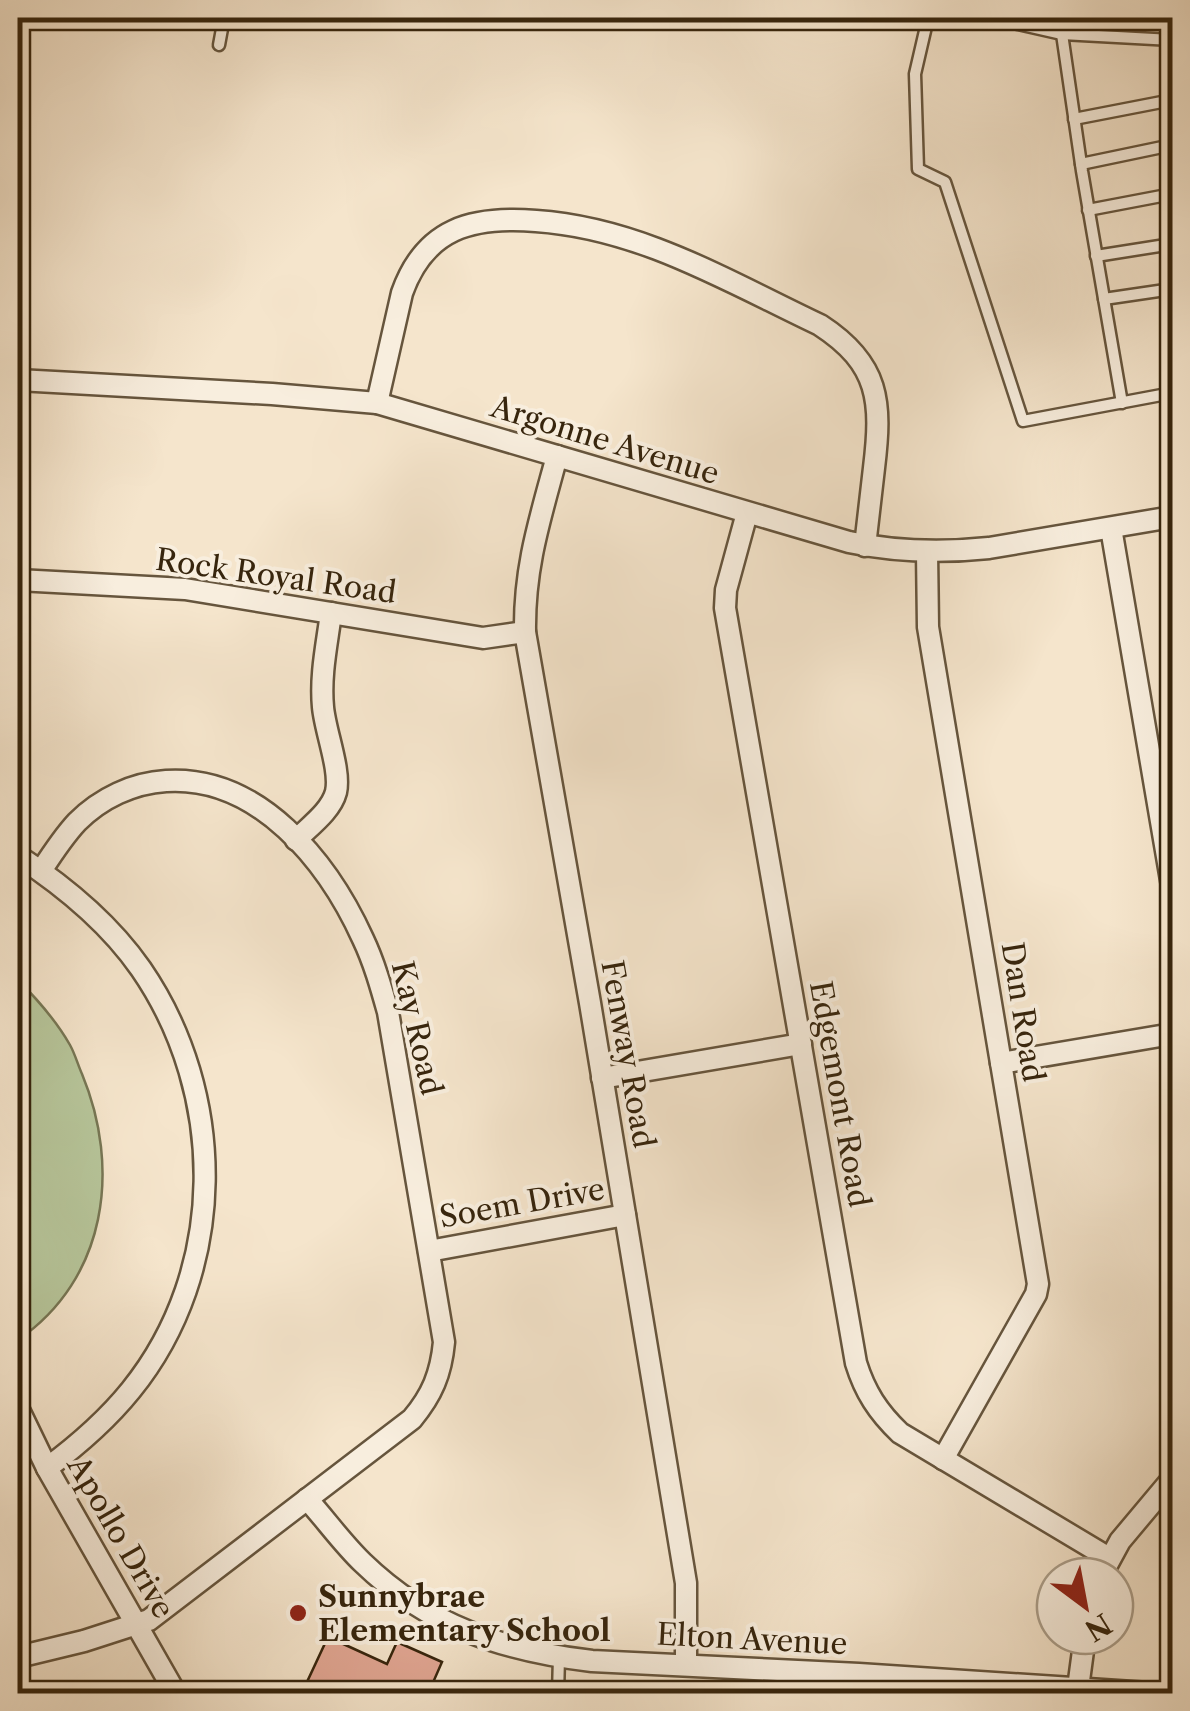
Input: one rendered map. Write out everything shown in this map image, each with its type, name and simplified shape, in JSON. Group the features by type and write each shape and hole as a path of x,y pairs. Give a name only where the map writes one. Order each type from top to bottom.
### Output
{"street":[{"path":"377,403 408,275 416,261 444,234 483,220 520,220 578,225 634,239 820,325 837,336 857,358 872,385 879,426 865,546"},
{"name":"Argonne Avenue","path":"18,380 377,403 865,546 927,552 989,548 1172,517"},
{"name":"Fenway Road","path":"557,456 528,564 524,632 686,1584 686,1665"},
{"name":"Edgemont Road","path":"747,513 726,590 725,608 862,1382 870,1400 900,1433 1088,1556"},
{"path":"1111,528 1172,886"},
{"name":"Dan Road","path":"927,552 928,627 1038,1284 1036,1294 943,1459"},
{"name":"Rock Royal Road","path":"18,580 185,589 483,638 524,632"},
{"path":"296,840 327,809 336,790 337,776 322,702 331,613"},
{"name":"Kay Road","path":"41,871 64,836 96,806 116,794 161,781 208,783 231,791 269,814 296,840 346,904 363,938 388,1012 444,1342 442,1365 426,1403 412,1419 307,1499"},
{"path":"18,856 95,916 140,967 160,998 188,1060 204,1133 206,1170 196,1256 185,1291 154,1358 108,1416 47,1468"},
{"path":"1001,1063 1172,1034"},
{"path":"602,1078 800,1044"},
{"name":"Soem Drive","path":"429,1250 625,1214"},
{"name":"Apollo Drive","path":"18,1408 47,1468 176,1694"},
{"path":"1111,1556 1172,1479"},
{"path":"18,1656 148,1620 307,1499"},
{"name":"Elton Avenue","path":"307,1499 361,1562 389,1586 419,1607 479,1637 514,1649 559,1657 1164,1694"},
{"path":"1078,1688 1083,1656"}],"lane":[{"path":"219,46 224,18"},
{"path":"928,18 915,74 918,169 944,182 1024,421 1172,393"},
{"path":"991,18 1062,34 1172,40"},
{"path":"1062,34 1080,164 1122,403"},
{"path":"1074,119 1172,100"},
{"path":"1080,164 1172,146"},
{"path":"1088,210 1172,194"},
{"path":"1096,256 1172,244"},
{"path":"1104,299 1172,289"},
{"path":"558,1694 559,1657"}],"green space":[{"path":"18,980 53,1019 73,1052 94,1110 102,1183 98,1219 88,1254 71,1286 48,1315 18,1340"}],"building":[{"path":"328,1637 387,1664 397,1642 442,1662 428,1694 333,1694 307,1682"}],"place":[{"name":"Sunnybrae Elementary School","path":"298,1613"}]}
